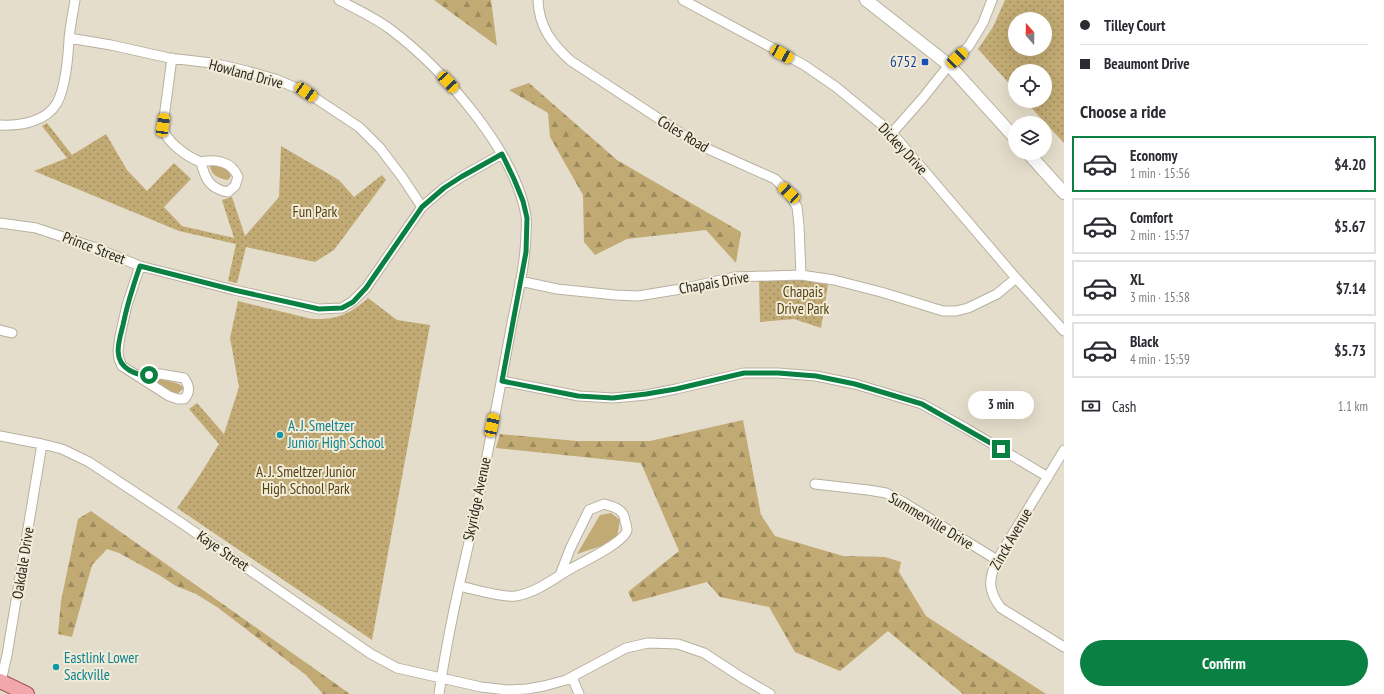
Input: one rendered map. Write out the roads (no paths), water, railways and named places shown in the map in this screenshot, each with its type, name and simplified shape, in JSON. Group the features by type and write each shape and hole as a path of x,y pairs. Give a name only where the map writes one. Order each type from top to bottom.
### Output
{"main road":[{"path":"866,0 949,65 1008,130"},
{"path":"1034,160 1064,193"},
{"path":"0,681 27,694"}],"street":[{"path":"0,125 13,126 38,119 50,112 57,102 62,90 68,59 69,38 75,0"},
{"name":"Skyridge Avenue","path":"339,0 388,28 416,50 464,100 502,154 523,201 527,218 526,252 502,381 459,586 439,694"},
{"name":"Coles Road","path":"538,0 538,8 544,29 556,47 571,61 699,145 775,179 789,193 797,207 801,275"},
{"name":"Dickey Drive","path":"683,0 804,65 836,87 892,133 1016,278 1064,331"},
{"path":"892,133 949,65 969,46 983,23 992,0"},
{"name":"Howland Drive","path":"69,38 110,44 172,58 212,63 275,79 306,92 359,128 380,148 422,207"},
{"path":"172,58 163,129 168,138 184,154 200,162"},
{"name":"Prince Street","path":"0,223 36,228 93,247 140,266 234,290 319,309 342,308 353,302 366,288 422,207 444,188 502,154"},
{"path":"137,375 160,374 184,378 189,387 188,394 184,399 169,396 122,366 119,359 118,351 120,336 127,304 140,266"},
{"name":"Chapais Drive","path":"520,281 565,290 638,296 681,289 735,277 801,275 834,280 881,292 943,311 956,311 968,308 997,294 1016,278"},
{"path":"0,330 12,333"},
{"path":"502,381 578,396 613,398 676,389 744,373 778,373 816,376 855,384 922,404 1048,477"},
{"name":"Kaye Street","path":"0,436 62,449 120,481 371,654 397,668 481,687 507,690 527,689 544,686 572,677 626,648 648,643 672,643 704,653 770,694"},
{"name":"Oakdale Drive","path":"0,681 8,655 42,444"},
{"name":"Zinck Avenue","path":"1064,450 996,560 991,573 990,589 994,599 1001,608 1064,647"},
{"name":"Summerville Drive","path":"815,484 886,493 996,560"},
{"path":"459,586 514,596 530,592 549,584 560,575 613,546 623,536 627,531 625,518 619,509 604,504 589,510 570,549 560,575"},
{"path":"572,677 579,694"}],"place":[{"name":"6752","path":"925,62"},
{"name":"A. J. Smeltzer Junior High School","path":"280,435"},
{"name":"Eastlink Lower Sackville","path":"56,667"}],"park label":[{"name":"Fun Park","path":"315,212"},
{"name":"Chapais Drive Park","path":"803,300"},
{"name":"A. J. Smeltzer Junior High School Park","path":"306,480"}]}
